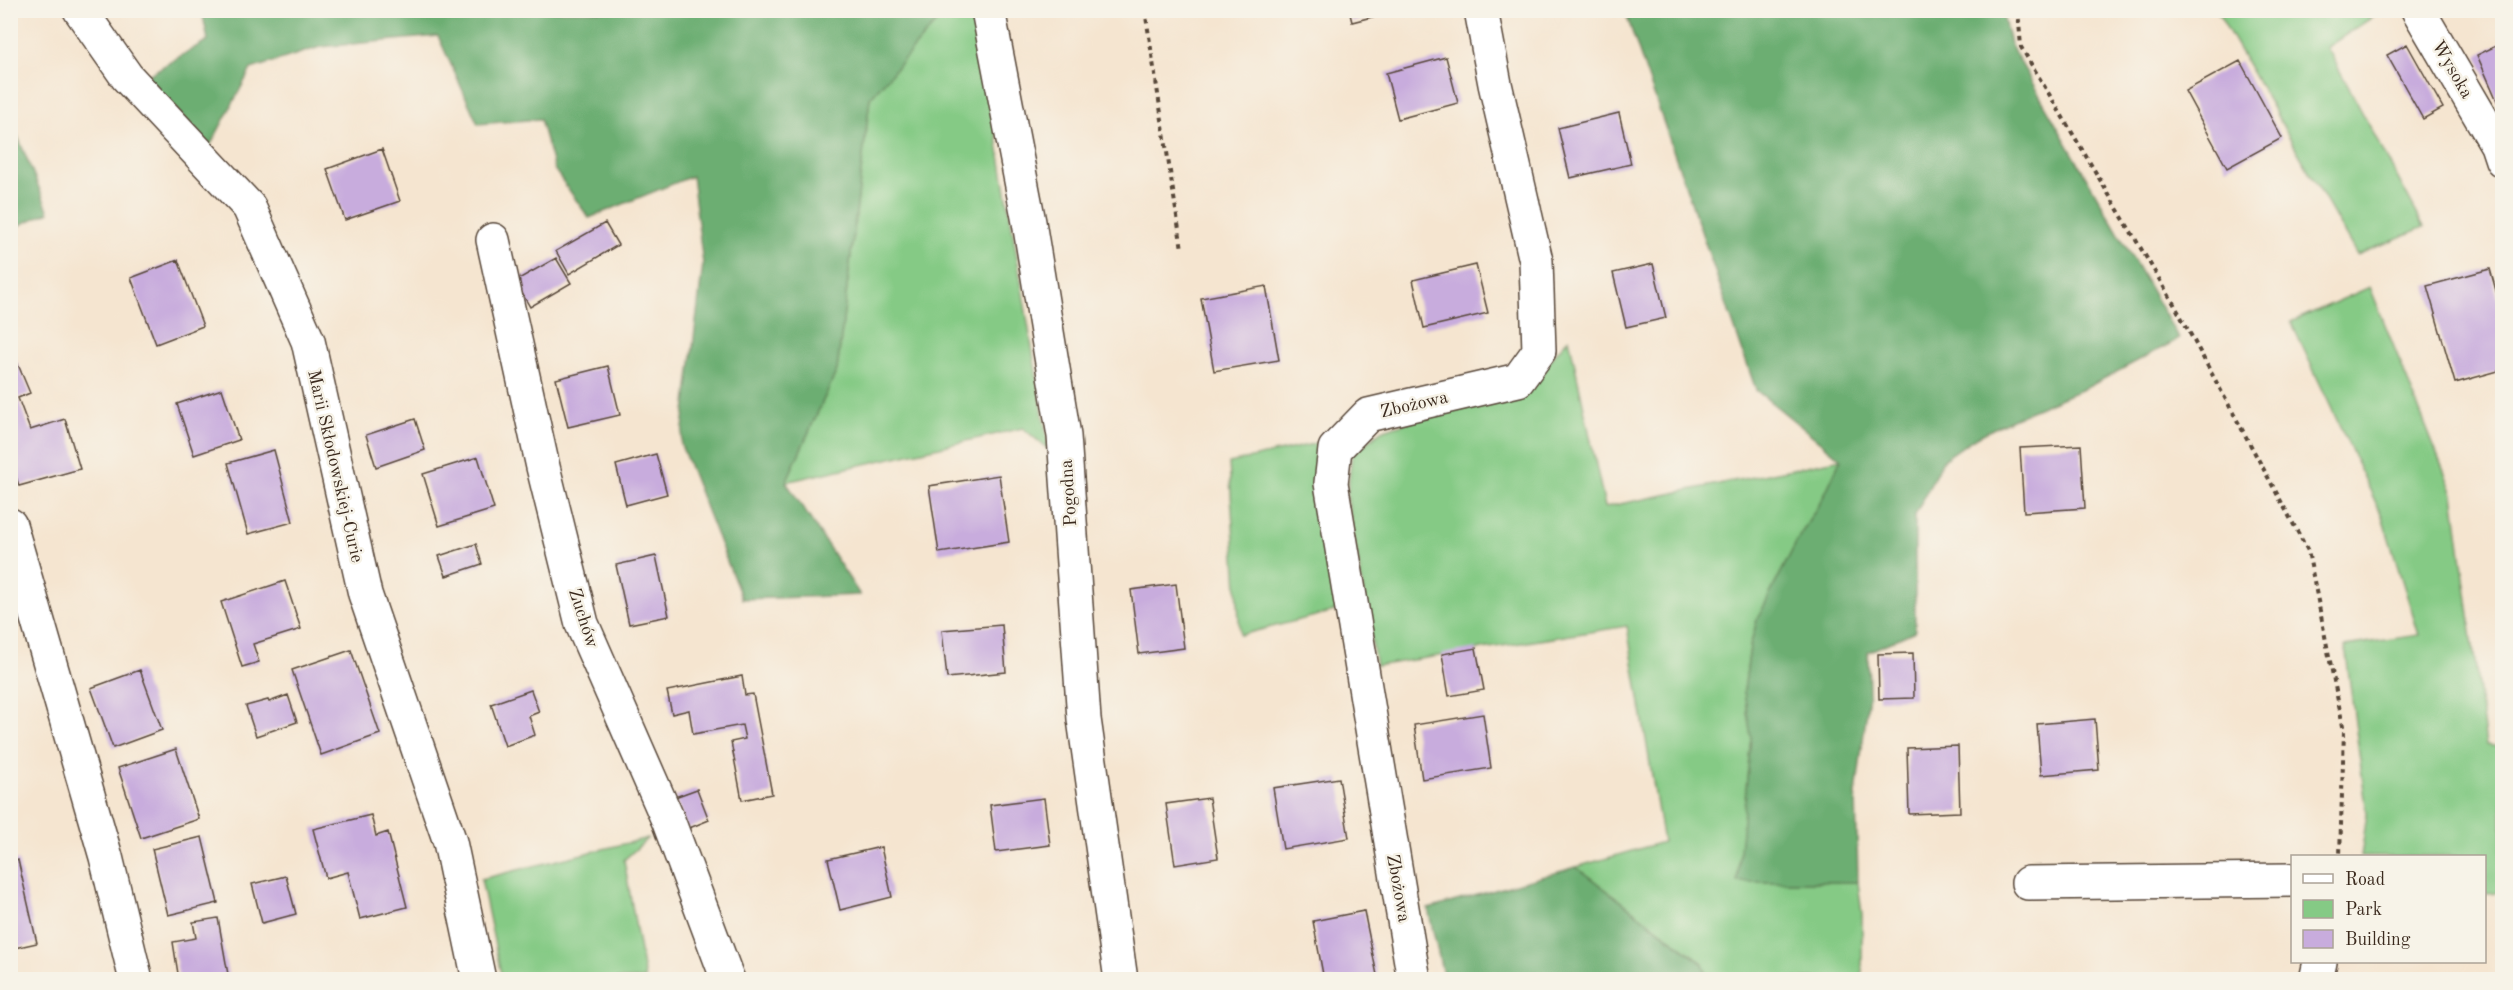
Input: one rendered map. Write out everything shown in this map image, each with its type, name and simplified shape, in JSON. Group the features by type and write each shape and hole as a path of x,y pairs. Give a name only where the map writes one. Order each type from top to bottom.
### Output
{"street":[{"name":"Marii Skłodowskiej-Curie","path":"80,10 127,77 249,207 308,341 365,594 450,842 478,980"},
{"name":"Pogodna","path":"988,10 1029,222 1064,436 1084,719 1121,980"},
{"name":"Zbożowa","path":"1414,980 1331,483 1335,449 1368,415 1518,380 1539,351 1536,261 1495,84 1481,10"},
{"name":"Wysoka","path":"2418,10 2497,145 2502,160"},
{"name":"Zuchów","path":"493,240 543,467 582,624 668,820 728,980"},
{"path":"10,525 106,857 136,980"},
{"path":"2028,883 2291,880"},
{"path":"2316,980 2320,963"}],"path":[{"path":"1145,10 1182,249"},
{"path":"2018,10 2021,46 2174,304 2308,551 2344,730 2340,855"}],"green space":[{"path":"202,11 946,11 870,98 837,370 786,482 860,595 742,599 681,445 703,264 692,176 589,218 554,169 540,119 478,124 438,36 320,47 251,69 210,146 145,77 208,40"},
{"path":"946,11 976,11 1049,450 1023,428 786,482 837,370 870,98"},
{"path":"1625,11 2002,11 2010,44 2179,339 2090,386 2014,418 1973,439 1943,460 1915,515 1915,631 1868,652 1869,694 1856,794 1858,882 1737,882 1751,737 1744,691 1750,647 1757,620 1800,535 1822,500 1841,459 1756,390"},
{"path":"2217,11 2382,11 2327,47 2424,227 2357,255"},
{"path":"10,118 49,212 11,229 10,229"},
{"path":"2370,287 2453,494 2486,745 2502,747 2502,892 2486,893 2486,855 2361,855 2367,814 2345,646 2419,635 2382,516 2291,322"},
{"path":"1569,338 1605,507 1841,459 1822,500 1800,535 1757,620 1750,647 1744,691 1751,737 1738,882 1858,882 1862,915 1862,979 1707,979 1703,963 1576,867 1663,842 1627,626 1376,666 1347,496 1352,455 1381,431 1532,381"},
{"path":"1322,442 1339,610 1240,635 1229,463"},
{"path":"648,838 624,860 645,979 502,979 481,879"},
{"path":"1576,867 1703,964 1707,979 1444,979 1428,909"}],"building":[{"path":"1349,10 1394,10 1395,11 1352,22"},
{"path":"2502,43 2502,112 2477,55"},
{"path":"2407,44 2443,108 2423,119 2387,55"},
{"path":"1446,57 1458,103 1398,119 1386,73"},
{"path":"2240,61 2282,138 2227,168 2185,91"},
{"path":"1619,113 1631,164 1570,178 1558,128"},
{"path":"382,149 400,201 345,220 327,169"},
{"path":"605,223 618,245 569,274 556,251"},
{"path":"556,258 571,283 530,307 515,281"},
{"path":"178,260 203,326 156,344 131,278"},
{"path":"1653,264 1666,318 1626,327 1613,273"},
{"path":"1476,265 1488,313 1424,328 1413,280"},
{"path":"2490,269 2502,312 2502,370 2455,383 2427,286"},
{"path":"1266,286 1279,360 1214,371 1201,298"},
{"path":"14,355 30,393 18,398 30,430 65,419 80,469 19,486 10,458 10,356"},
{"path":"608,366 620,415 568,427 556,379"},
{"path":"222,389 239,440 194,455 177,404"},
{"path":"415,419 425,450 376,467 366,435"},
{"path":"2081,445 2085,508 2024,512 2020,448"},
{"path":"274,450 293,522 248,534 228,463"},
{"path":"656,454 667,494 626,505 616,465"},
{"path":"478,457 494,509 439,526 423,474"},
{"path":"999,475 1009,542 939,553 929,486"},
{"path":"476,544 482,564 446,576 439,556"},
{"path":"656,556 669,616 629,624 616,565"},
{"path":"285,581 301,629 253,644 259,662 242,667 221,602"},
{"path":"1176,584 1184,648 1139,654 1131,590"},
{"path":"1002,625 1006,672 947,678 942,630"},
{"path":"1476,648 1484,690 1449,696 1442,654"},
{"path":"351,650 380,734 321,755 292,670"},
{"path":"1913,653 1914,698 1879,699 1878,654"},
{"path":"140,670 162,730 113,748 91,688"},
{"path":"742,676 745,695 753,694 772,794 742,800 731,742 745,739 742,725 693,734 689,710 672,714 667,691"},
{"path":"531,690 539,712 529,716 535,735 505,746 491,704"},
{"path":"288,695 297,722 256,736 246,706 268,700 269,702"},
{"path":"1483,714 1491,768 1422,779 1414,725"},
{"path":"2095,719 2099,770 2041,775 2037,724"},
{"path":"1958,746 1960,812 1909,814 1907,748"},
{"path":"176,749 199,819 141,838 118,768"},
{"path":"1339,778 1349,838 1283,849 1273,788"},
{"path":"697,789 709,820 687,829 675,797"},
{"path":"1044,798 1050,845 996,852 990,805"},
{"path":"1209,798 1218,858 1175,865 1166,804"},
{"path":"371,815 376,836 388,832 407,907 360,919 348,872 326,878 313,829"},
{"path":"202,837 218,903 168,915 152,849"},
{"path":"881,847 892,897 840,910 828,859"},
{"path":"18,860 37,943 10,949 10,862"},
{"path":"286,876 296,914 262,923 252,884"},
{"path":"1364,911 1378,980 1324,980 1313,921"},
{"path":"218,918 229,980 179,980 173,942 196,938 193,922"}]}
